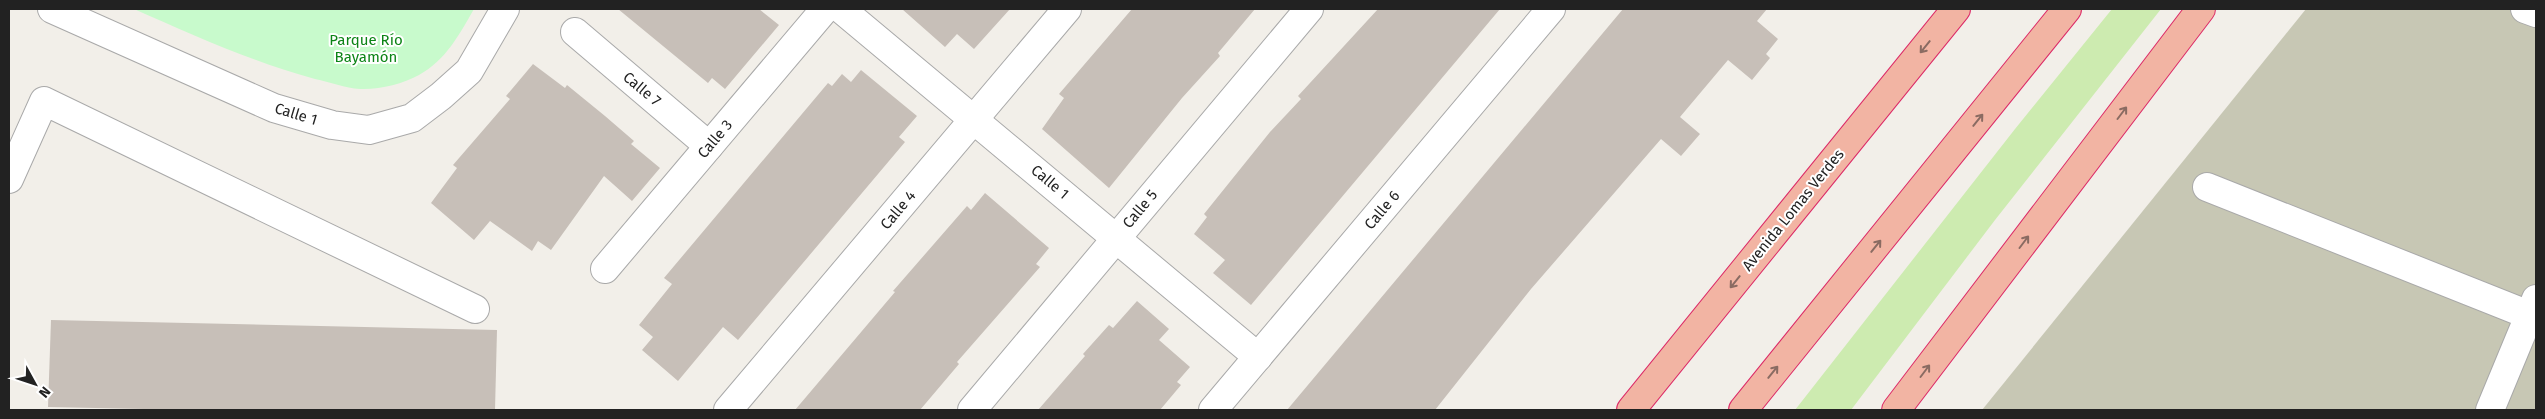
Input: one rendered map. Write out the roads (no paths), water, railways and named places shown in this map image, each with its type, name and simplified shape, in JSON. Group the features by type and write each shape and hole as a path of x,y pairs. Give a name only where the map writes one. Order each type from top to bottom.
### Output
{"highway":[{"name":"Avenida Lomas Verdes","path":"1631,410 1956,9"},
{"path":"1743,410 2067,9"},
{"path":"1896,410 2201,9"}],"street":[{"name":"Calle 1","path":"52,9 274,108 332,125 369,130 412,118 441,96 469,71 505,9"},
{"name":"Calle 3","path":"605,269 825,9"},
{"name":"Calle 1","path":"840,9 1258,357"},
{"name":"Calle 4","path":"728,410 1067,9"},
{"name":"Calle 5","path":"972,410 1309,9"},
{"name":"Calle 6","path":"1213,410 1550,9"},
{"path":"2525,9 2536,13"},
{"name":"Calle 7","path":"575,32 709,146"},
{"path":"9,179 44,101 475,310"},
{"path":"2206,187 2533,306 2490,410"}],"park label":[{"name":"Parque Río Bayamón","path":"366,48"}]}
